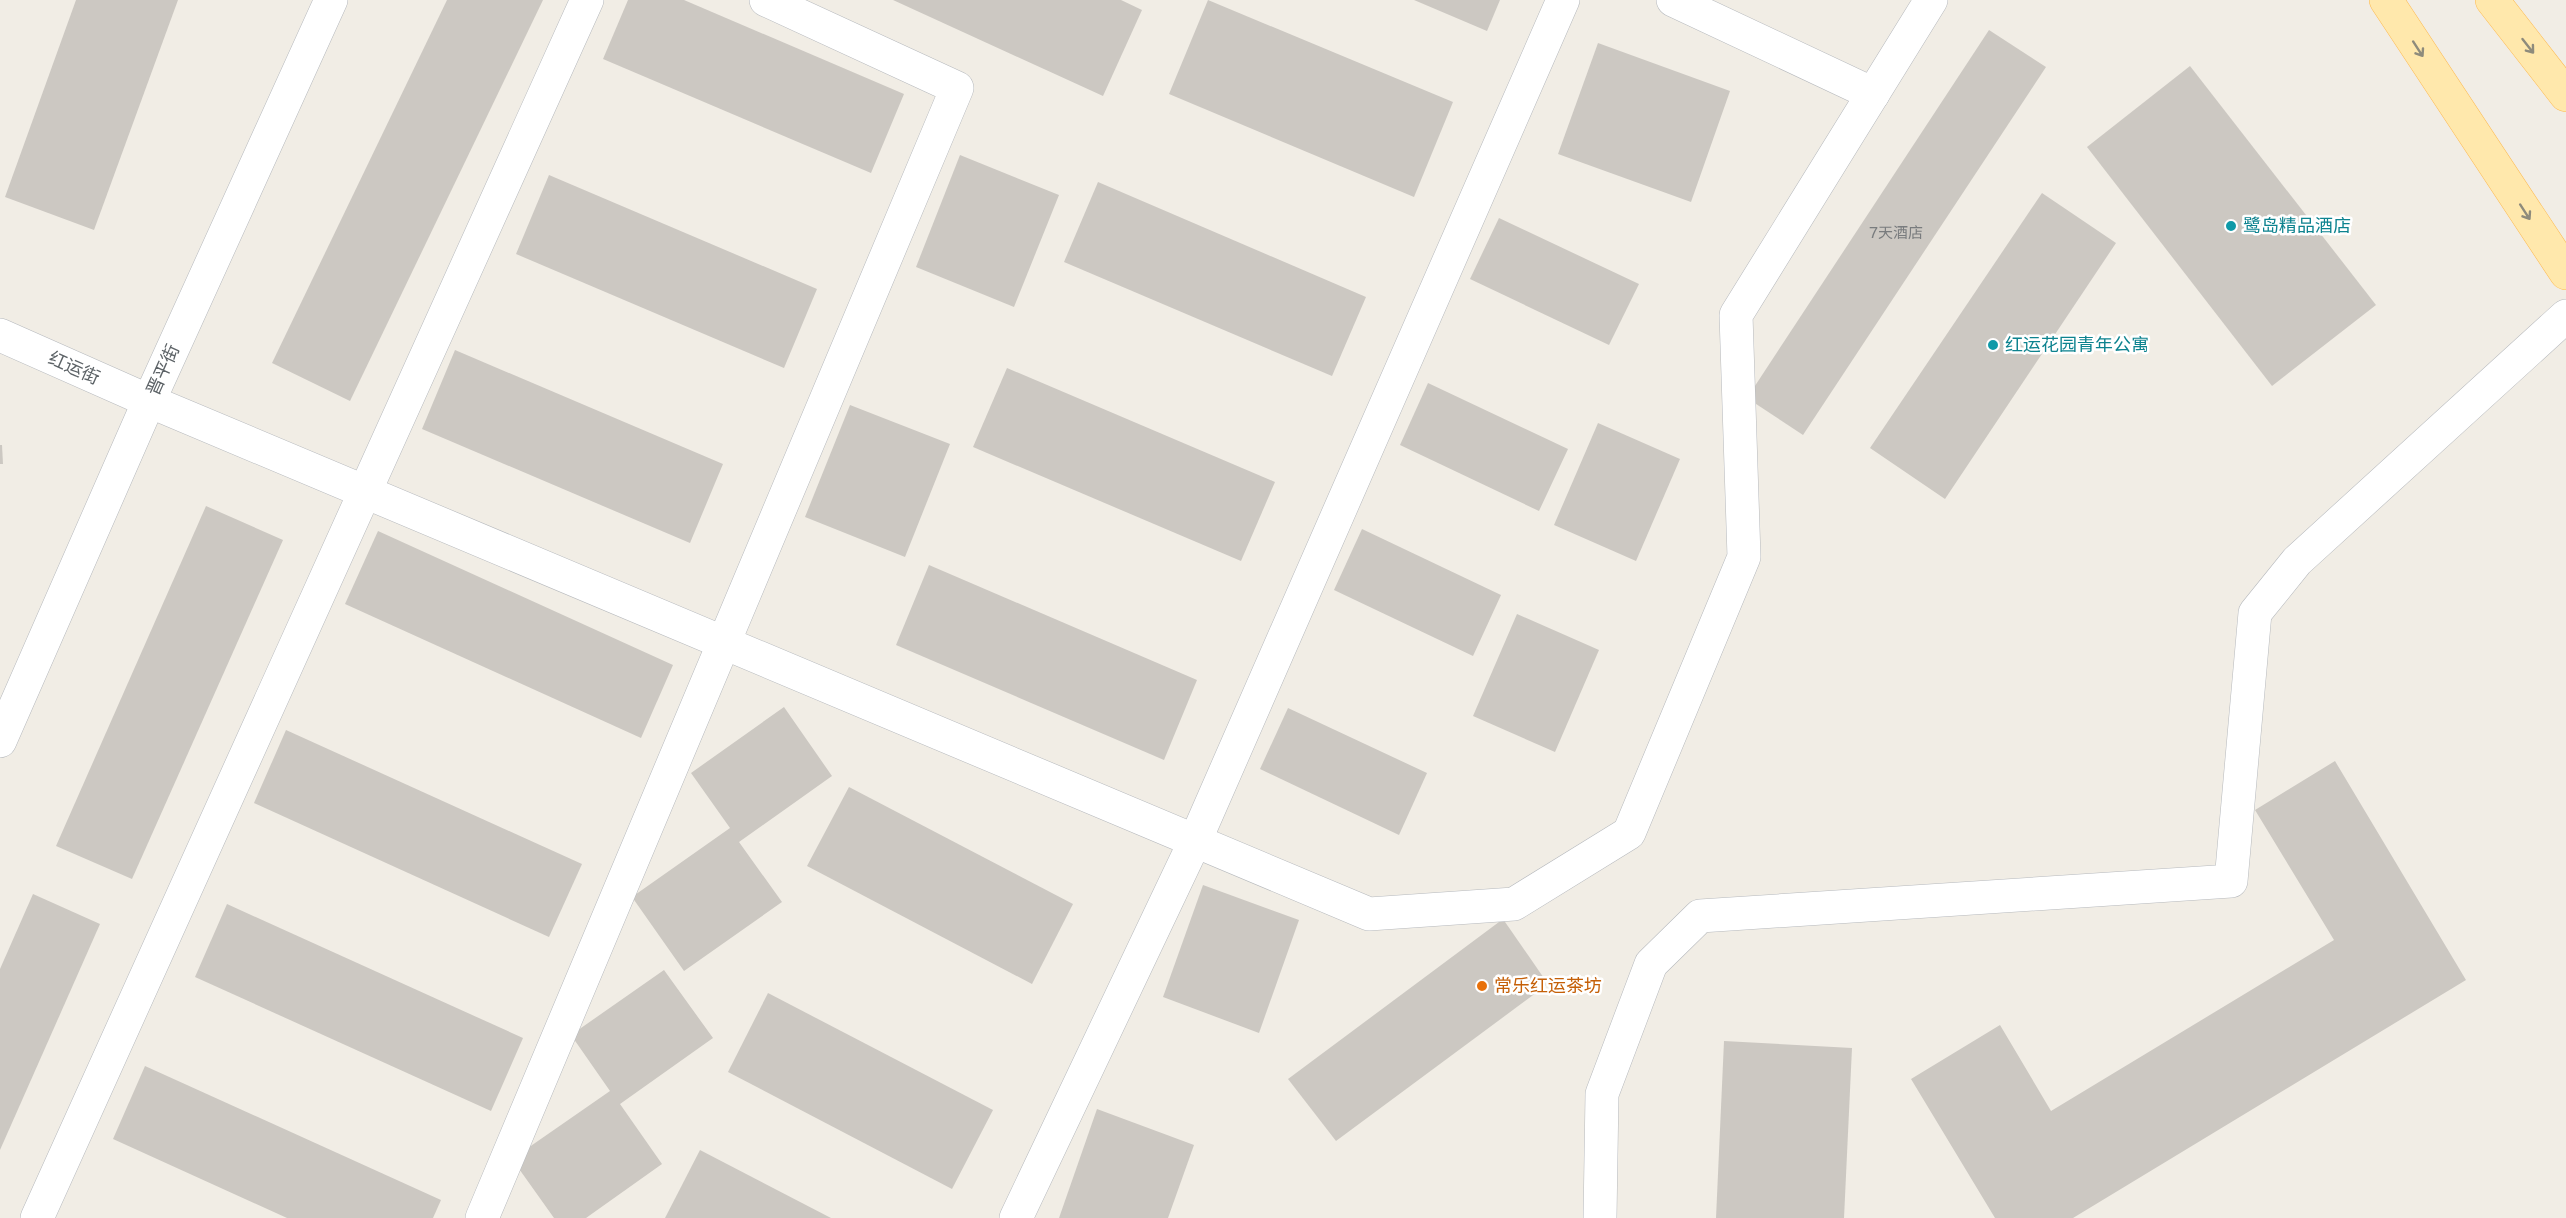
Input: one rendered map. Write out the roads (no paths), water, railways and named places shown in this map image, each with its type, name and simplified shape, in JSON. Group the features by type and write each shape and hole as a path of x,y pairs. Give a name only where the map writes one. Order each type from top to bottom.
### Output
{"main road":[{"path":"2386,0 2566,273"},
{"path":"2492,0 2566,95"}],"street":[{"name":"晋平街","path":"0,741 149,401 331,0"},
{"path":"37,1218 587,0"},
{"path":"482,1218 957,88 766,0"},
{"path":"1016,1218 1195,841 1563,0"},
{"path":"1673,0 1873,94"},
{"name":"红运街","path":"0,335 149,401 1369,914 1514,904 1629,833 1744,557 1736,315 1931,0"},
{"path":"1600,1218 1602,1094 1651,963 1700,916 2231,881 2255,613 2297,561 2566,316"}],"place":[{"name":"鹭岛精品酒店","path":"2231,226"},
{"name":"红运花园青年公寓","path":"1993,345"},
{"name":"常乐红运茶坊","path":"1482,986"}]}
